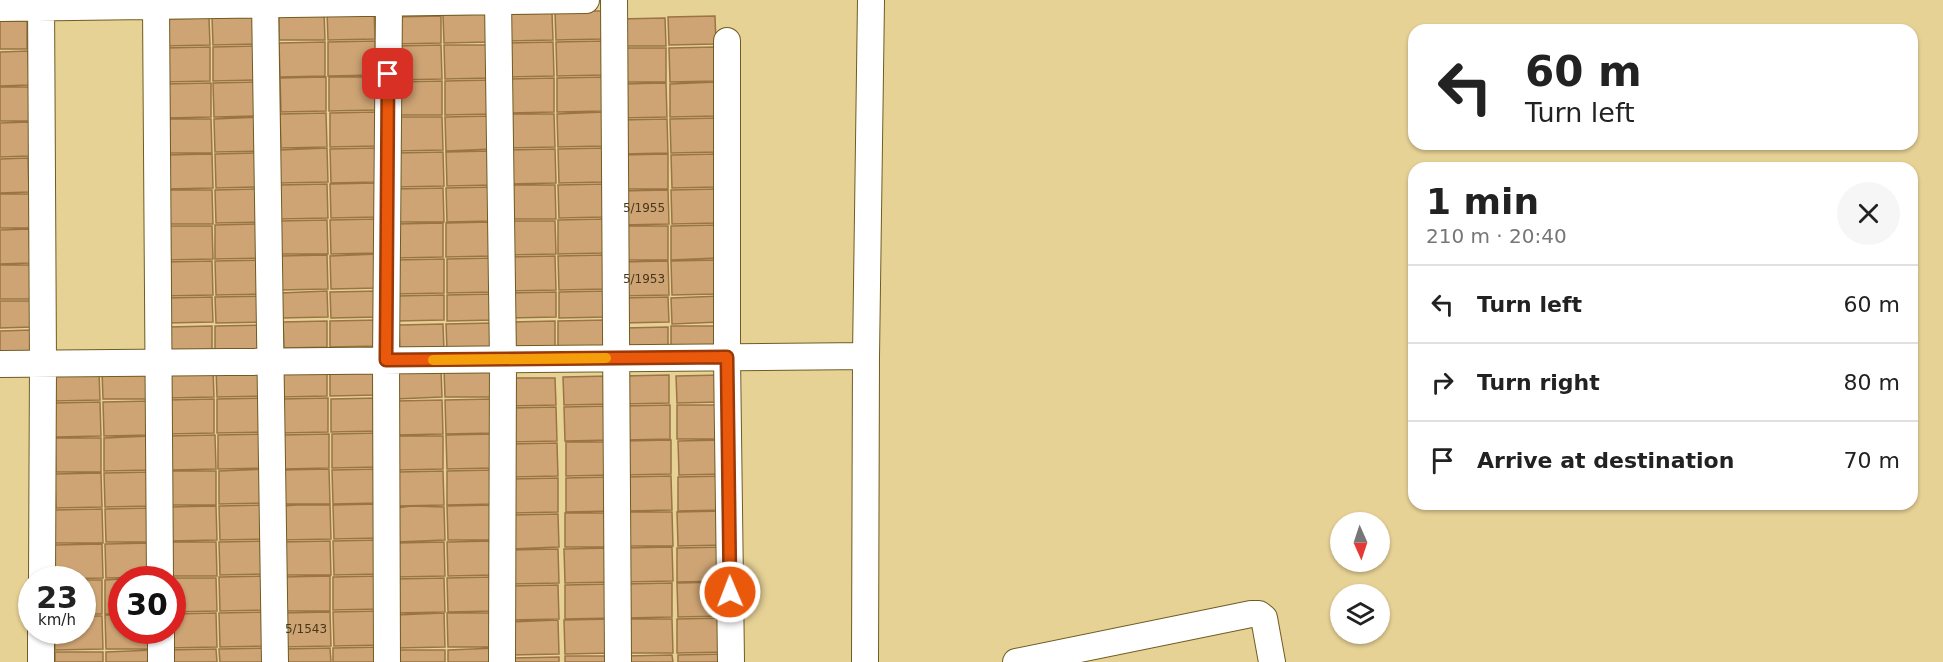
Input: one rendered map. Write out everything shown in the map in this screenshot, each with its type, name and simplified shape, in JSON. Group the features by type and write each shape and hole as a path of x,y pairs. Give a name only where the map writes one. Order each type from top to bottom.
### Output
{"street":[{"path":"0,8 41,4 156,6 265,2 586,0"},
{"path":"614,0 618,662"},
{"path":"865,662 871,0"},
{"path":"498,1 503,359 502,662"},
{"path":"265,2 275,662"},
{"path":"387,662 386,360 389,3"},
{"path":"41,4 42,566"},
{"path":"156,6 160,566"},
{"path":"727,41 727,357 731,662"},
{"path":"0,364 866,356"},
{"path":"1016,662 1259,614 1264,618 1272,662"},
{"path":"41,644 41,662"},
{"path":"160,644 161,662"}],"building":[{"path":"374,10 375,39 328,40 327,11"},
{"path":"555,11 602,11 603,39 556,40"},
{"path":"324,12 325,40 279,40 279,13"},
{"path":"552,13 553,40 507,41 506,14"},
{"path":"491,14 491,42 444,43 443,15"},
{"path":"212,16 259,16 260,44 213,45"},
{"path":"441,16 441,43 395,44 394,17"},
{"path":"715,16 716,44 669,45 668,17"},
{"path":"209,18 210,45 164,46 163,19"},
{"path":"665,18 666,46 620,46 619,19"},
{"path":"0,21 27,21 27,49 0,49"},
{"path":"375,41 376,75 328,76 328,42"},
{"path":"603,41 604,75 557,76 556,42"},
{"path":"325,42 325,76 280,77 279,43"},
{"path":"553,42 554,76 508,77 507,43"},
{"path":"441,45 442,79 396,80 395,46"},
{"path":"444,45 491,45 492,78 445,79"},
{"path":"260,46 261,80 213,81 213,47"},
{"path":"210,47 210,81 165,82 164,48"},
{"path":"716,47 717,81 670,82 669,48"},
{"path":"620,48 666,48 666,82 620,82"},
{"path":"28,51 29,85 0,86 0,52"},
{"path":"326,77 326,111 281,112 280,78"},
{"path":"329,77 376,77 377,110 329,111"},
{"path":"604,77 605,111 557,112 557,78"},
{"path":"554,78 554,112 509,113 508,79"},
{"path":"492,80 493,114 445,115 445,81"},
{"path":"442,81 442,115 397,115 397,82"},
{"path":"261,82 262,116 214,117 213,83"},
{"path":"717,82 718,116 670,117 670,84"},
{"path":"211,83 211,117 166,118 165,84"},
{"path":"666,83 667,117 622,118 621,84"},
{"path":"0,87 29,87 29,121 0,121"},
{"path":"376,112 377,146 330,147 330,113"},
{"path":"604,112 605,146 558,147 557,114"},
{"path":"326,113 327,147 281,148 280,114"},
{"path":"508,114 554,114 555,147 509,148"},
{"path":"492,116 493,149 446,151 445,117"},
{"path":"261,117 262,151 215,152 214,119"},
{"path":"396,117 442,117 443,150 397,151"},
{"path":"717,118 718,152 671,153 670,119"},
{"path":"165,119 211,119 212,153 166,153"},
{"path":"667,119 668,153 622,154 621,120"},
{"path":"29,122 30,156 0,157 0,123"},
{"path":"327,148 328,182 280,183 279,150"},
{"path":"376,148 376,182 331,183 330,149"},
{"path":"604,148 604,182 559,183 558,149"},
{"path":"555,149 556,183 508,184 507,150"},
{"path":"492,151 493,185 447,186 446,152"},
{"path":"443,152 444,186 396,187 396,153"},
{"path":"261,153 261,187 216,188 215,154"},
{"path":"212,154 213,188 165,189 164,155"},
{"path":"668,154 668,189 621,189 620,155"},
{"path":"717,154 718,187 672,188 671,155"},
{"path":"28,158 29,192 0,193 0,159"},
{"path":"376,183 377,217 331,218 330,184"},
{"path":"327,184 328,218 280,219 279,185"},
{"path":"605,184 605,217 559,218 558,185"},
{"path":"507,185 555,185 556,219 508,219"},
{"path":"493,187 493,221 447,222 446,188"},
{"path":"443,188 444,222 396,222 395,189"},
{"path":"261,189 262,222 216,223 215,190"},
{"path":"717,189 718,223 672,224 671,190"},
{"path":"164,190 212,190 213,224 165,224"},
{"path":"668,190 669,224 620,225 620,191"},
{"path":"0,194 29,194 30,228 0,228"},
{"path":"376,219 377,253 331,254 330,220"},
{"path":"604,219 605,253 558,254 558,220"},
{"path":"327,220 328,254 280,254 279,221"},
{"path":"507,221 555,221 556,254 508,255"},
{"path":"492,222 493,256 446,257 446,223"},
{"path":"443,223 443,257 396,258 396,224"},
{"path":"261,224 262,258 215,259 215,225"},
{"path":"717,225 718,258 671,260 671,226"},
{"path":"164,226 212,226 213,259 165,260"},
{"path":"620,226 668,226 668,260 621,260"},
{"path":"29,229 30,263 0,264 0,230"},
{"path":"378,254 378,288 331,289 330,256"},
{"path":"327,255 328,289 279,290 279,256"},
{"path":"606,255 606,289 559,290 558,256"},
{"path":"555,256 556,290 508,291 507,257"},
{"path":"494,258 494,292 447,293 447,259"},
{"path":"444,259 444,293 396,294 395,260"},
{"path":"263,260 263,294 216,295 215,261"},
{"path":"718,260 719,294 672,295 671,261"},
{"path":"212,261 213,295 164,296 164,262"},
{"path":"668,261 669,295 620,296 620,262"},
{"path":"0,265 30,265 31,299 0,299"},
{"path":"327,291 328,317 280,318 280,293"},
{"path":"379,291 379,317 331,318 330,292"},
{"path":"607,291 607,317 559,318 559,292"},
{"path":"556,292 556,317 509,318 508,293"},
{"path":"495,294 496,320 447,321 447,295"},
{"path":"444,295 444,320 397,321 396,296"},
{"path":"264,296 264,322 216,323 215,297"},
{"path":"720,296 720,322 672,324 671,298"},
{"path":"212,297 213,322 165,323 165,298"},
{"path":"668,297 669,322 622,323 621,298"},
{"path":"0,301 32,301 32,327 0,328"},
{"path":"378,320 379,346 330,347 330,321"},
{"path":"606,320 607,347 558,347 558,321"},
{"path":"327,321 327,347 284,348 283,322"},
{"path":"555,321 555,348 511,349 511,322"},
{"path":"494,323 495,349 447,350 446,324"},
{"path":"443,324 444,351 400,351 399,325"},
{"path":"263,325 264,352 215,352 215,326"},
{"path":"212,326 212,353 168,354 168,327"},
{"path":"671,326 719,326 719,352 671,353"},
{"path":"668,327 668,353 624,354 624,328"},
{"path":"31,330 31,356 0,357 0,331"},
{"path":"377,367 377,395 330,396 330,368"},
{"path":"216,368 263,368 264,396 217,397"},
{"path":"491,368 492,397 445,397 444,369"},
{"path":"327,369 327,396 282,397 281,370"},
{"path":"149,370 150,399 103,399 102,371"},
{"path":"213,370 214,397 168,398 168,371"},
{"path":"441,370 442,397 396,399 396,371"},
{"path":"99,372 100,400 54,401 53,373"},
{"path":"669,375 669,403 624,404 623,376"},
{"path":"722,375 722,402 677,403 676,376"},
{"path":"610,376 610,404 564,405 563,377"},
{"path":"510,378 555,378 556,405 510,406"},
{"path":"264,398 265,432 217,433 217,399"},
{"path":"328,398 328,432 282,433 282,399"},
{"path":"378,398 379,431 331,432 331,399"},
{"path":"214,399 214,433 169,434 168,400"},
{"path":"492,399 493,433 446,434 445,400"},
{"path":"442,400 443,434 397,435 396,401"},
{"path":"150,401 151,435 104,436 103,402"},
{"path":"100,402 101,436 55,437 54,403"},
{"path":"670,405 670,439 624,440 624,406"},
{"path":"677,405 723,405 723,439 677,439"},
{"path":"610,406 611,440 565,441 564,407"},
{"path":"556,407 557,441 511,442 510,408"},
{"path":"379,433 379,467 332,468 332,434"},
{"path":"265,434 266,468 218,469 218,435"},
{"path":"329,434 329,468 284,469 283,435"},
{"path":"493,434 494,468 447,469 446,435"},
{"path":"215,435 216,469 170,470 169,436"},
{"path":"151,436 152,470 104,471 104,438"},
{"path":"397,436 443,436 443,469 398,470"},
{"path":"55,438 101,438 101,472 56,472"},
{"path":"671,440 671,474 626,475 625,441"},
{"path":"723,440 724,474 679,475 678,441"},
{"path":"566,442 611,442 611,475 566,476"},
{"path":"557,443 558,476 512,477 511,444"},
{"path":"266,469 266,503 219,504 219,471"},
{"path":"329,469 330,504 284,504 283,470"},
{"path":"379,469 380,503 333,504 332,470"},
{"path":"493,470 494,504 447,505 447,471"},
{"path":"169,471 216,471 216,505 170,505"},
{"path":"443,471 444,505 398,506 398,472"},
{"path":"151,472 152,506 105,507 104,473"},
{"path":"101,473 102,507 56,508 55,474"},
{"path":"671,476 672,510 626,511 625,477"},
{"path":"724,476 725,510 678,511 678,477"},
{"path":"611,477 612,511 566,512 566,478"},
{"path":"558,478 558,512 512,513 511,479"},
{"path":"378,504 379,538 334,539 333,505"},
{"path":"265,505 265,539 220,540 219,506"},
{"path":"330,505 331,539 283,540 282,506"},
{"path":"493,505 493,540 448,540 447,506"},
{"path":"216,506 217,540 169,541 168,507"},
{"path":"444,507 445,540 397,542 396,508"},
{"path":"151,508 152,542 106,542 105,509"},
{"path":"102,509 103,543 55,543 54,510"},
{"path":"725,511 725,545 678,546 677,512"},
{"path":"624,512 672,512 673,546 625,546"},
{"path":"565,513 612,513 613,547 565,547"},
{"path":"558,514 559,547 511,549 510,515"},
{"path":"379,540 380,574 334,575 333,541"},
{"path":"265,541 266,574 220,575 219,542"},
{"path":"330,541 331,575 283,575 282,542"},
{"path":"494,541 494,575 448,576 447,542"},
{"path":"168,542 216,542 217,576 186,576 186,566 169,566"},
{"path":"444,542 445,576 397,577 396,543"},
{"path":"152,543 152,566 108,566 108,578 106,578 105,544"},
{"path":"102,544 103,578 96,578 96,566 55,566 54,545"},
{"path":"672,547 673,581 625,582 624,548"},
{"path":"725,547 725,581 677,582 677,548"},
{"path":"613,548 613,582 565,583 564,549"},
{"path":"558,549 559,583 511,584 510,550"},
{"path":"265,576 266,610 220,611 219,577"},
{"path":"330,576 330,611 283,611 282,577"},
{"path":"379,576 380,609 333,610 333,577"},
{"path":"493,577 494,611 448,612 447,578"},
{"path":"186,578 216,578 217,611 186,612"},
{"path":"444,578 445,612 397,613 396,579"},
{"path":"96,580 102,580 102,614 96,614"},
{"path":"105,580 108,580 108,614 105,614"},
{"path":"725,582 725,616 678,617 677,583"},
{"path":"672,583 672,617 625,618 624,584"},
{"path":"612,584 613,618 565,619 565,585"},
{"path":"558,585 559,619 511,620 510,586"},
{"path":"380,611 381,645 334,646 333,612"},
{"path":"267,612 268,646 220,647 219,613"},
{"path":"330,612 331,646 282,647 282,613"},
{"path":"216,613 217,647 169,648 170,644 186,644 186,614"},
{"path":"444,613 445,647 397,648 396,615"},
{"path":"447,613 495,613 495,647 448,647"},
{"path":"105,615 108,615 108,644 153,644 153,649 106,649"},
{"path":"96,616 102,616 103,649 55,650 55,644 96,644"},
{"path":"725,618 726,652 677,653 677,619"},
{"path":"613,619 613,653 565,654 564,620"},
{"path":"624,619 672,619 673,653 624,653"},
{"path":"558,620 559,654 511,655 510,622"},
{"path":"382,647 382,662 333,662 333,648"},
{"path":"268,648 268,662 220,662 219,649"},
{"path":"330,648 331,662 283,662 283,649"},
{"path":"496,648 496,662 448,662 448,650"},
{"path":"216,649 217,662 170,662 169,650"},
{"path":"154,650 154,662 106,662 106,652"},
{"path":"397,650 445,650 445,662 397,662"},
{"path":"55,652 103,652 103,662 55,662"},
{"path":"725,654 725,662 678,662 678,655"},
{"path":"672,655 673,662 625,662 625,656"},
{"path":"565,656 613,656 613,662 565,662"},
{"path":"559,657 559,662 512,662 512,658"}],"slow traffic":[{"path":"433,360 606,358"}],"route":[{"path":"388,74 386,360 727,357 730,592"}]}
